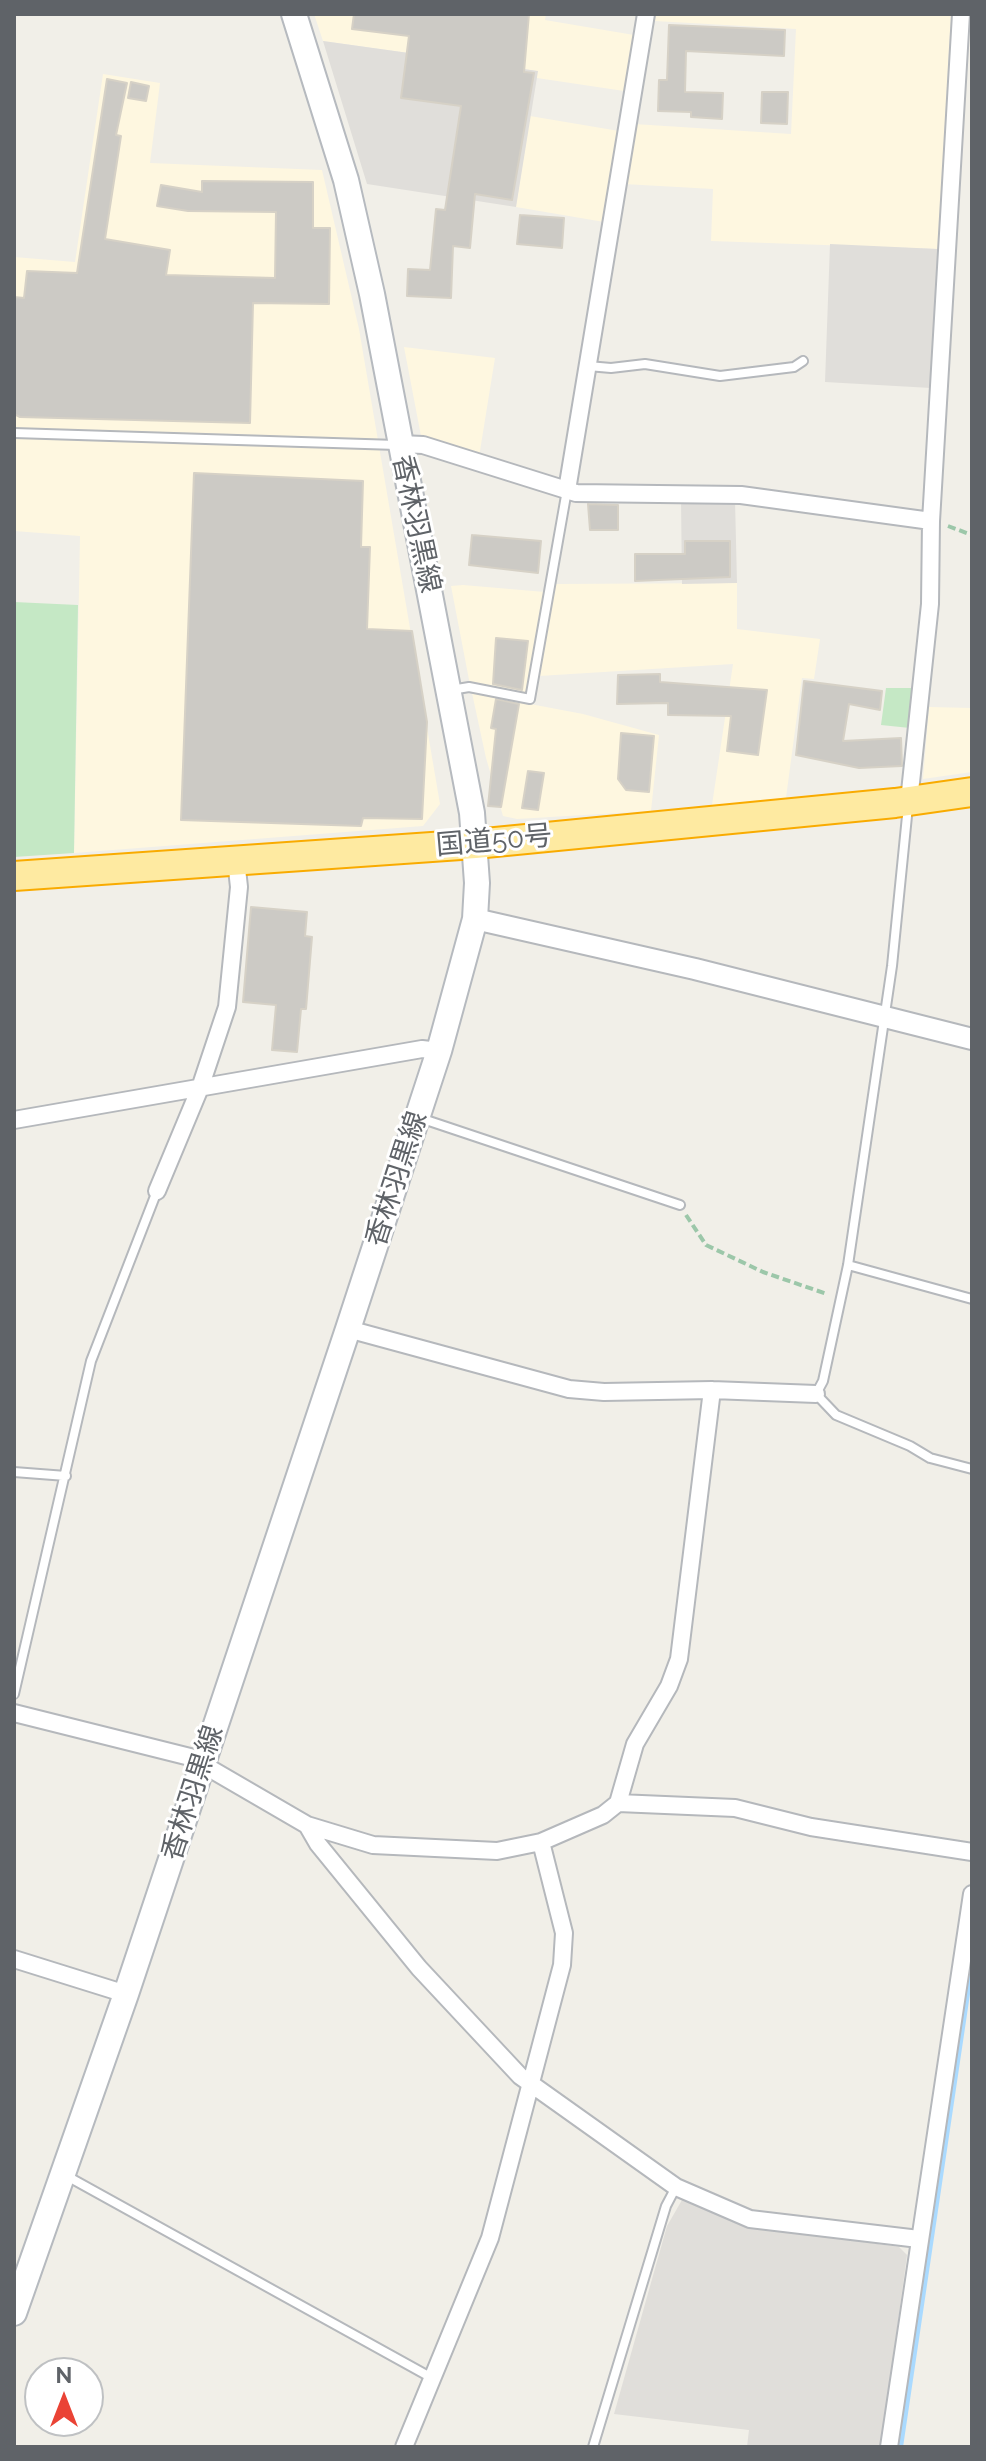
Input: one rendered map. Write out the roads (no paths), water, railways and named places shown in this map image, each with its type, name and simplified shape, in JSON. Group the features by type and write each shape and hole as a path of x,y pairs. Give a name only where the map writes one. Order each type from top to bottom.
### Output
{"highway":[{"name":"国道50号","path":"14,876 475,844 972,792"}],"main road":[{"name":"香林羽黒線","path":"14,2313 126,1994 348,1329 439,1051 475,919 475,844 450,690 372,294 346,180 294,14"}],"street":[{"path":"567,490 646,14"},
{"path":"909,801 924,683 936,522 961,14"},
{"path":"400,444 423,445 567,490 741,495 936,522"},
{"path":"157,1191 200,1088 232,983 239,887 236,860"},
{"path":"475,919 695,969 972,1039"},
{"path":"14,1120 422,1049 439,1051"},
{"path":"348,1329 569,1389 816,1394"},
{"path":"14,1713 203,1762 307,1825 373,1845 497,1851 541,1842 603,1815 618,1803 635,1744 669,1686 679,1659 712,1390"},
{"path":"618,1803 735,1808 811,1827 972,1852"},
{"path":"307,1825 318,1844 419,1968 531,2086 676,2187 750,2219 919,2239"},
{"path":"404,2447 490,2238 565,1951 541,1842"},
{"path":"889,2447 972,1894"},
{"path":"14,1959 126,1994"}],"lane":[{"path":"587,366 611,368 645,364 720,376 794,367 803,361"},
{"path":"14,433 400,444"},
{"path":"450,690 469,687 530,699 567,490"},
{"path":"909,801 892,966 882,1017 848,1265 823,1381 816,1394 836,1415 910,1446 930,1458 972,1469"},
{"path":"417,1117 680,1205"},
{"path":"14,1694 91,1361 157,1191"},
{"path":"848,1265 972,1299"},
{"path":"14,1472 66,1476"},
{"path":"61,2173 432,2378"},
{"path":"593,2447 666,2206 676,2187"}],"waterway":[{"path":"900,2447 972,1960"}]}
